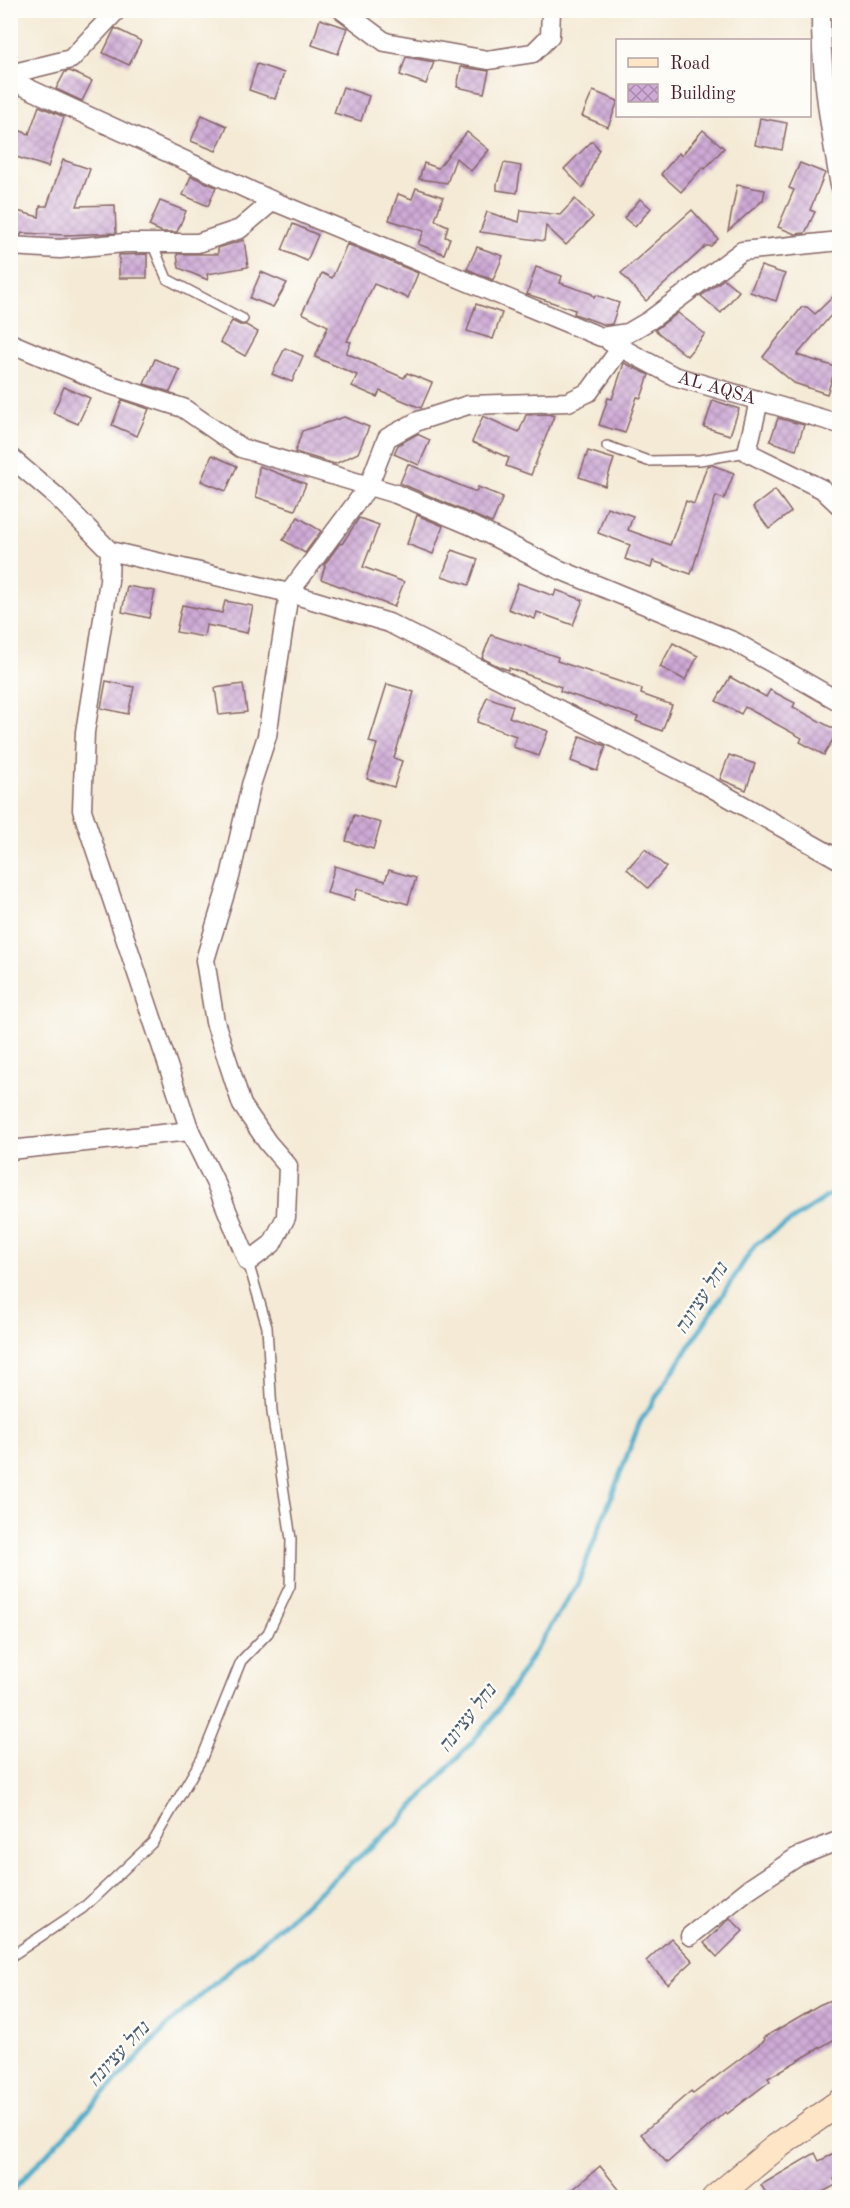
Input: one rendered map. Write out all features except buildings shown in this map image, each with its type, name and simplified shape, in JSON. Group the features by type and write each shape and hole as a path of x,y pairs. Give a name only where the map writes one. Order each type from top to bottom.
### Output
{"street":[{"path":"10,74 71,59 117,10"},
{"path":"342,10 386,42 489,60 533,53 550,36 551,10"},
{"path":"821,10 820,34 830,128 840,186"},
{"name":"AL AQSA","path":"10,80 273,201 601,337 674,376 840,424"},
{"path":"10,246 60,249 152,243 198,243 240,229 273,201"},
{"path":"601,337 628,333 650,320 742,251 840,241"},
{"path":"10,343 105,382 183,408 241,448 396,495 472,526 558,569 735,642 840,702"},
{"path":"110,551 109,581 85,732 82,810 190,1131 217,1185 248,1262 272,1244 286,1217 288,1166 268,1143 242,1105 215,1022 205,960 230,877 251,785 267,736 289,593 368,487 387,438 418,421 468,405 568,402 589,392 620,349"},
{"path":"759,401 747,452 822,489 840,506"},
{"path":"10,457 56,496 110,551 289,593 389,623 705,784 840,860"},
{"path":"10,1150 190,1131"},
{"path":"690,1936 749,1889 798,1857 840,1840"},
{"path":"715,2198 775,2148 840,2102"}],"lane":[{"path":"152,243 167,279 243,319"},
{"path":"607,446 648,461 700,460 747,452"},
{"path":"10,1957 83,1908 153,1842 202,1758 241,1661 268,1633 290,1586 291,1539 272,1412 267,1327 248,1262"}],"waterway":[{"name":"נחל עציונה","path":"10,2193 173,2020 399,1822 491,1721 578,1583 640,1422 755,1245 840,1188"}]}
